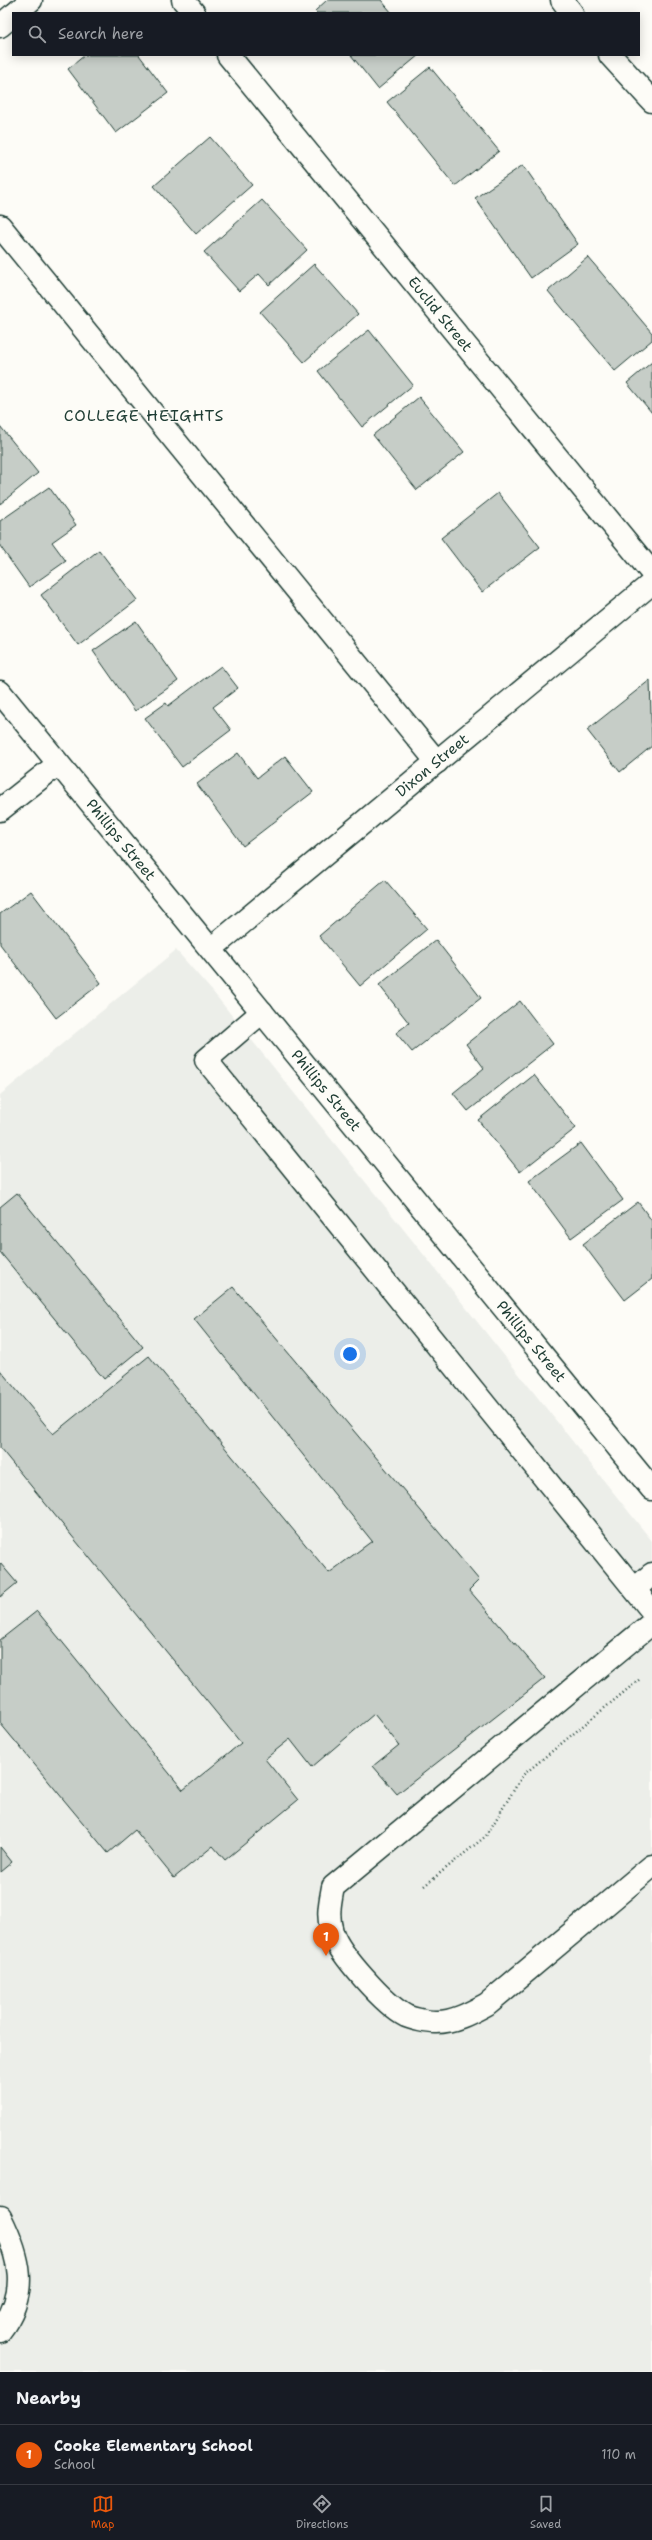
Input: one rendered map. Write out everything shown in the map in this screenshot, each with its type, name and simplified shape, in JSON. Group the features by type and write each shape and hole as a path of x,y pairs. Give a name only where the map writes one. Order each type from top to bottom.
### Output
{"street":[{"path":"17,12 32,0"},
{"path":"183,0 193,12"},
{"path":"562,0 571,12"},
{"path":"0,26 12,16"},
{"name":"Euclid Street","path":"229,56 652,573"},
{"path":"611,56 652,101"},
{"path":"0,226 437,762"},
{"name":"Dixon Street","path":"212,948 652,583"},
{"name":"Phillips Street","path":"0,692 58,764 212,948 262,1012 652,1489"},
{"path":"0,810 58,764"},
{"path":"262,1012 206,1060 652,1611"},
{"path":"635,1589 652,1574"},
{"path":"652,1623 333,1887 328,1911 332,1932 342,1949 379,1996 406,2016 436,2023 466,2015 486,2004 652,1866"},
{"path":"0,2217 12,2242 20,2271 16,2299 6,2323 0,2331"}],"path":[{"path":"424,1886 486,1836 523,1775 640,1678"}],"shaded area":[{"path":"176,950 213,992 652,1541 652,2372 0,2372 0,1095"}],"building":[{"path":"327,0 381,0 391,12 316,12 315,11"},
{"path":"84,56 140,56 168,93 116,133 68,69"},
{"path":"352,56 418,56 378,89"},
{"path":"430,67 499,151 455,186 387,102"},
{"path":"210,137 252,185 196,234 154,186"},
{"path":"523,165 578,244 531,278 475,198"},
{"path":"262,200 307,250 269,285 259,274 239,291 204,252"},
{"path":"588,257 652,333 652,340 615,371 548,291"},
{"path":"314,264 358,314 304,362 260,312"},
{"path":"369,330 413,385 362,427 318,371"},
{"path":"652,362 652,413 627,383"},
{"path":"419,397 464,452 417,490 373,435"},
{"path":"0,426 38,473 0,504"},
{"path":"49,487 76,525 52,542 66,561 29,587 0,546 0,521"},
{"path":"498,493 540,547 482,592 441,538"},
{"path":"99,550 137,600 78,645 41,595"},
{"path":"136,621 178,681 135,711 93,651"},
{"path":"221,666 238,688 213,707 231,730 182,767 145,718 166,703 168,706"},
{"path":"650,680 652,746 620,772 587,730"},
{"path":"238,753 257,778 285,756 313,792 243,846 197,784"},
{"path":"385,880 427,929 360,986 319,936"},
{"path":"31,891 101,983 56,1018 0,944 0,914"},
{"path":"436,940 481,998 412,1052 396,1033 409,1023 379,985"},
{"path":"520,1001 553,1044 468,1111 453,1093 484,1068 466,1044"},
{"path":"534,1075 576,1128 520,1172 478,1120"},
{"path":"581,1143 623,1200 571,1238 529,1181"},
{"path":"17,1193 143,1347 104,1379 0,1252 0,1207"},
{"path":"638,1202 652,1221 652,1279 625,1300 583,1244"},
{"path":"233,1287 479,1580 469,1590 545,1678 397,1794 373,1766 399,1745 374,1714 312,1767 290,1739 265,1759 298,1800 225,1860 213,1846 174,1878 135,1830 108,1853 0,1723 0,1640 37,1611 183,1790 241,1743 0,1448 0,1370 53,1434 149,1356 329,1573 372,1541 194,1319"},
{"path":"0,1563 17,1583 0,1597"},
{"path":"0,1847 12,1862 0,1872"}],"place":[{"name":"Cooke Elementary School","path":"326,1956"}],"district":[{"name":"COLLEGE HEIGHTS","path":"144,415"}]}
